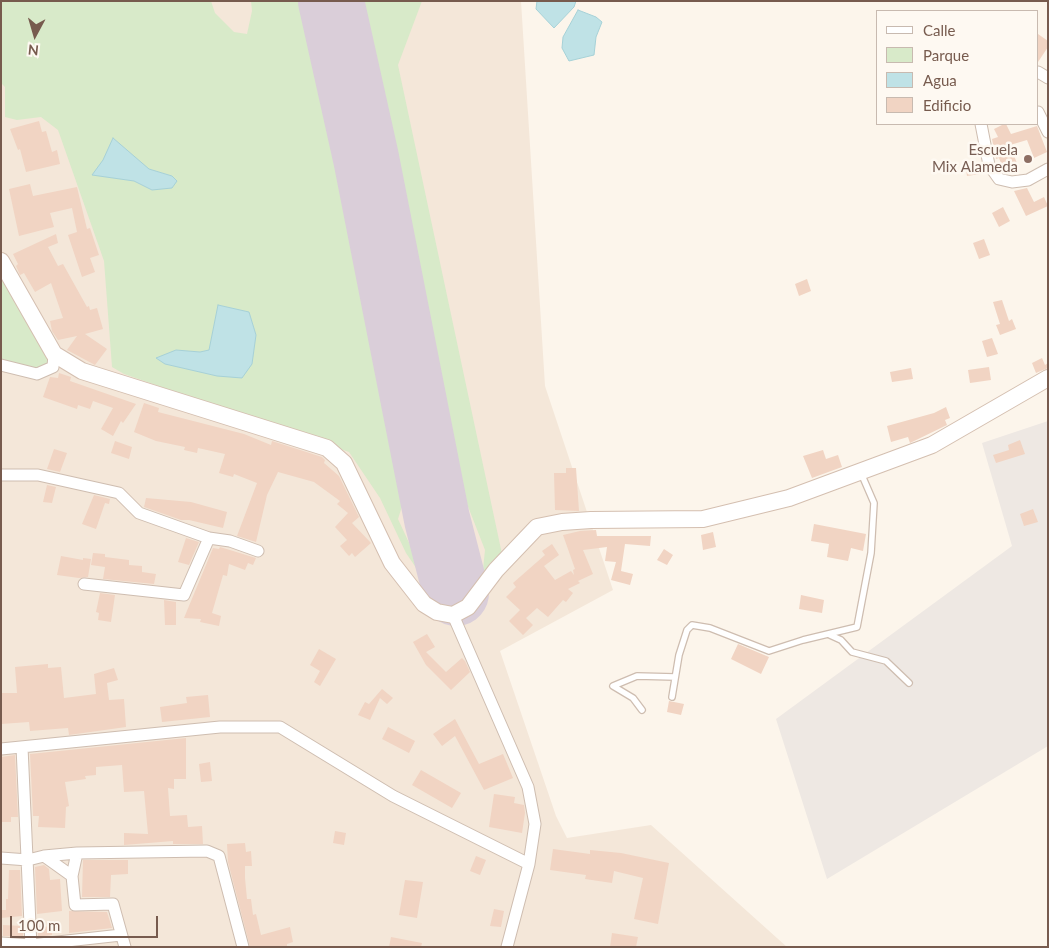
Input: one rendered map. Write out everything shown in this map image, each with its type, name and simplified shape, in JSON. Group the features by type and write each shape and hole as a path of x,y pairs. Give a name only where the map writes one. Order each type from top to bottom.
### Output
{"main road":[{"path":"1,261 54,354 82,371 327,448 344,463 392,563 424,604 436,612 453,615 468,607 496,570 537,527 562,522 591,520 703,519 790,498 932,445 1048,378"}],"street":[{"path":"1039,114 1048,132"},
{"path":"981,125 988,165 999,179 1012,182 1028,180 1048,169"},
{"path":"1,365 37,374 53,367 54,354"},
{"path":"1,475 38,474 119,493 139,512 210,538 230,541 258,551"},
{"path":"84,584 184,595 210,538"},
{"path":"453,615 528,787 535,824 529,864 507,947"},
{"path":"1,749 220,727 280,727 392,796 529,864"},
{"path":"22,747 31,946"},
{"path":"1,858 28,860 44,856 78,853 207,851 219,856 243,947"},
{"path":"78,853 72,876 75,905 114,904 124,947"},
{"path":"44,856 72,876"},
{"path":"1,943 31,946 121,935"}],"lane":[{"path":"672,697 686,630 692,626 710,628 769,651 803,640 857,627 871,554 874,503 860,471"},
{"path":"830,635 841,640 852,652 886,661 909,683"},
{"path":"642,710 633,698 613,686 637,676 675,677"}],"shaded area":[{"path":"1,1 521,1 545,386 613,590 500,651 556,816 567,838 651,825 787,947 1,947"},
{"path":"1048,421 1048,746 827,879 776,719 1012,546 982,443"}],"green space":[{"path":"1,1 211,1 215,13 234,32 247,34 252,11 251,1 313,1 412,475 398,519 423,573 446,595 464,597 483,569 485,550 449,461 350,1 422,1 398,65 502,554 469,599 455,601 437,593 423,578 406,553 380,498 349,452 124,374 112,367 104,261 58,130 41,117 17,120 5,117 5,87 1,83","holes":["113,138 149,169 172,176 152,190 134,181 93,175 103,160","218,305 249,312 256,335 252,364 217,376 165,364 157,358 176,350 200,352 209,350"]},
{"path":"1,261 53,367 37,374 1,365"}],"water":[{"path":"537,1 576,1 574,7 554,28 536,9"},
{"path":"578,10 596,17 602,22 596,37 594,55 569,61 562,48 563,37"},
{"path":"113,138 149,169 172,176 177,181 172,188 152,190 134,181 92,175 103,160"},
{"path":"218,305 249,312 256,335 252,364 242,378 217,376 165,364 156,358 176,350 200,352 209,350"}],"building":[{"path":"1039,35 1048,41 1048,47 1039,60"},
{"path":"39,121 42,132 46,131 52,152 57,150 60,164 26,172 20,149 18,150 10,129"},
{"path":"1006,125 1011,134 1037,126 1047,152 1034,158 1027,140 1010,145 1018,166 1004,171 999,158 996,159 992,139 998,137 994,129"},
{"path":"978,162 980,174 967,176 965,163"},
{"path":"30,184 33,196 77,187 87,229 90,228 99,255 90,258 95,272 82,277 68,235 77,232 72,208 50,213 54,227 19,236 9,189"},
{"path":"1027,188 1034,202 1044,197 1048,206 1026,216 1014,191"},
{"path":"1003,207 1010,221 999,227 992,213"},
{"path":"56,234 58,243 48,247 58,266 63,264 87,307 89,306 90,310 97,308 103,329 85,334 107,349 95,365 67,350 77,336 58,340 52,331 50,321 63,318 51,283 35,292 24,273 20,275 16,266 18,264 13,254"},
{"path":"984,239 990,255 979,259 973,243"},
{"path":"807,279 811,291 799,296 795,284"},
{"path":"1002,300 1009,321 1012,319 1016,329 1000,335 996,325 1000,324 993,302"},
{"path":"992,338 998,354 987,357 982,341"},
{"path":"1042,358 1045,365 1048,363 1048,368 1036,373 1032,363"},
{"path":"989,367 991,380 970,383 968,370"},
{"path":"911,368 913,379 892,382 890,372"},
{"path":"59,373 71,377 70,381 136,404 123,423 121,421 113,436 101,429 113,408 93,401 90,409 78,405 77,409 43,397 50,377 58,378"},
{"path":"144,403 159,408 158,412 244,434 271,445 272,441 322,457 325,460 324,463 339,476 359,517 352,523 371,543 355,557 352,553 349,556 340,546 347,540 335,527 348,513 337,504 340,501 314,482 278,472 267,495 256,542 237,536 257,483 234,474 233,477 219,473 225,454 198,448 197,453 184,450 185,447 156,441 134,432"},
{"path":"946,407 950,418 945,420 947,425 910,443 908,437 891,442 887,426 934,413"},
{"path":"1020,440 1025,454 996,463 993,455 1009,450 1008,445"},
{"path":"115,441 132,447 129,459 111,453"},
{"path":"54,449 67,453 60,472 47,469"},
{"path":"823,450 826,459 838,455 842,467 812,478 803,456"},
{"path":"566,468 576,468 579,511 555,510 554,473 566,473"},
{"path":"47,485 56,487 52,503 43,502"},
{"path":"94,495 110,499 109,504 105,503 96,529 82,524"},
{"path":"146,498 191,502 227,512 223,528 181,520 144,507"},
{"path":"1033,509 1038,522 1024,526 1020,514"},
{"path":"814,524 866,534 863,551 851,548 848,561 827,557 829,544 811,541"},
{"path":"596,530 597,536 651,536 650,546 625,544 621,571 633,574 630,585 611,580 616,562 605,561 607,547 583,550 593,574 578,581 580,583 568,589 573,593 566,602 563,600 548,617 537,608 526,618 533,625 523,635 509,621 520,610 506,597 516,587 513,583 545,555 542,551 552,544 559,555 544,566 555,580 571,571 574,575 573,570 575,569 563,535"},
{"path":"713,532 716,547 703,550 701,535"},
{"path":"186,538 199,542 189,565 178,562"},
{"path":"220,547 256,558 253,565 248,563 245,570 229,564 227,576 223,575 212,613 221,616 219,626 200,622 201,619 184,618 213,548 219,549"},
{"path":"664,549 673,555 667,565 657,560"},
{"path":"93,553 105,554 105,557 129,560 129,565 142,566 142,572 156,574 154,584 103,579 105,567 91,565"},
{"path":"61,556 83,560 83,558 91,559 88,577 79,578 57,575"},
{"path":"100,593 115,595 111,622 98,620 99,613 96,612"},
{"path":"801,595 824,600 822,613 799,609"},
{"path":"164,600 176,602 176,625 165,625"},
{"path":"427,634 435,647 426,652 446,672 462,658 470,672 451,690 426,665 413,642"},
{"path":"738,644 769,657 761,674 731,659"},
{"path":"319,649 336,659 320,686 314,682 320,671 310,665"},
{"path":"48,664 48,668 61,667 64,698 96,694 94,674 114,668 118,680 107,683 109,700 124,699 126,727 69,735 68,728 30,731 29,722 1,724 1,693 17,693 15,667"},
{"path":"382,689 393,698 387,704 380,698 370,720 358,715 365,702 369,704"},
{"path":"208,695 210,717 162,722 160,707 187,703 186,697"},
{"path":"669,701 684,704 681,715 667,712"},
{"path":"455,719 479,764 503,754 513,778 484,790 455,736 442,746 433,734"},
{"path":"388,727 415,741 409,753 382,739"},
{"path":"186,738 186,779 174,779 174,789 168,788 170,816 187,815 188,827 202,826 203,844 173,844 173,841 124,845 124,833 148,834 144,791 124,792 122,765 96,767 96,775 85,776 86,779 65,782 69,806 66,807 65,828 38,827 39,816 33,816 30,754"},
{"path":"15,755 18,817 11,817 11,822 2,822 1,757"},
{"path":"210,762 212,781 201,782 199,764"},
{"path":"421,770 461,793 452,808 412,785"},
{"path":"494,794 515,797 514,803 524,805 525,813 522,833 489,827"},
{"path":"335,831 346,833 344,845 333,843"},
{"path":"245,843 246,852 251,851 252,866 245,866 247,899 251,899 253,915 256,914 261,935 290,927 293,942 287,944 287,947 250,947 228,862 227,844"},
{"path":"553,849 590,854 590,850 621,853 669,863 658,924 634,919 643,878 614,871 612,883 585,879 586,875 550,870"},
{"path":"476,856 486,860 480,875 470,871"},
{"path":"83,860 128,860 128,874 111,875 110,897 82,897"},
{"path":"44,865 49,869 50,880 60,879 62,911 37,914 35,867"},
{"path":"9,870 20,870 22,916 1,918 1,910 6,910 6,899 8,899"},
{"path":"405,880 423,882 417,918 399,915"},
{"path":"494,909 504,911 501,927 490,926"},
{"path":"69,911 107,912 112,928 69,933"},
{"path":"3,925 23,926 23,937 3,936"},
{"path":"38,926 52,927 52,935 38,937"},
{"path":"612,933 638,937 636,947 610,947"},
{"path":"391,937 422,943 421,947 389,947"}],"runway":[{"path":"331,1 366,158 437,519 456,593"}],"place":[{"name":"Escuela Mix Alameda","path":"1028,159"}]}
